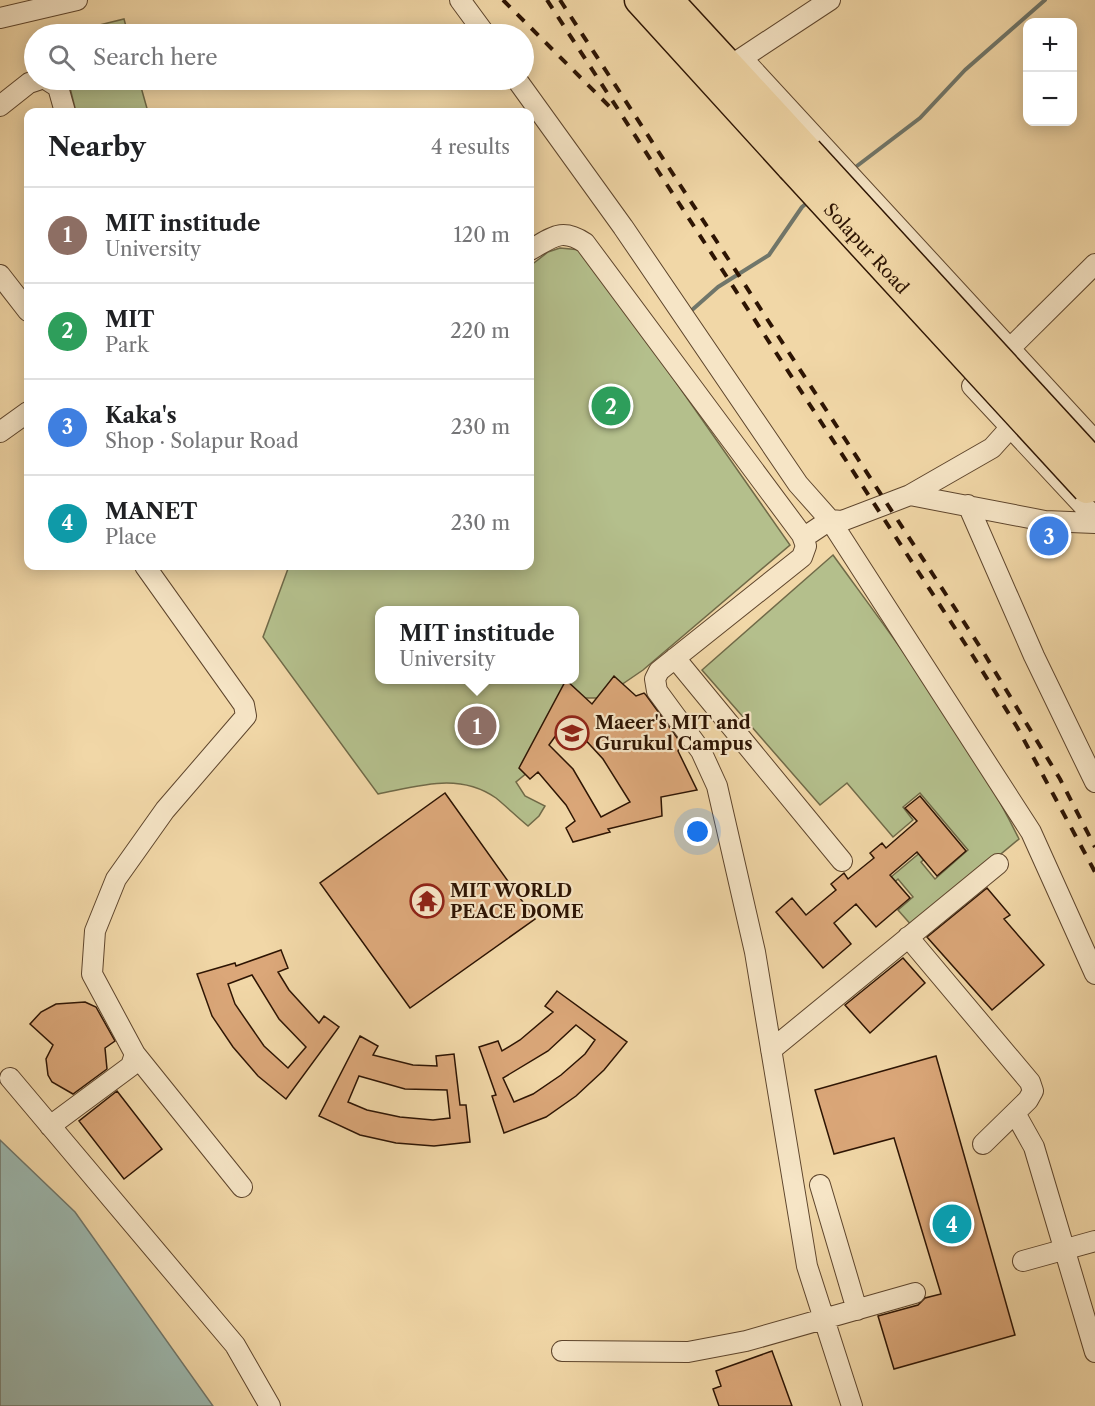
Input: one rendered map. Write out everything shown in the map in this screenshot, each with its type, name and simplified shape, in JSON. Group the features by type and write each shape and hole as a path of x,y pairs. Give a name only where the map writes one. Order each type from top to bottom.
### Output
{"highway":[{"name":"Solapur Road","path":"639,0 727,67"},
{"name":"Solapur Road","path":"669,0 810,157 1092,483"}],"street":[{"path":"0,18 77,0"},
{"path":"460,0 478,24"},
{"path":"727,67 830,0"},
{"path":"0,106 24,86"},
{"path":"59,90 64,108"},
{"path":"524,90 623,227 798,484 830,520 1031,832 1095,974"},
{"path":"810,157 874,200 1095,441"},
{"path":"534,248 558,234 573,235 585,243 803,538 806,546 802,557 658,671 656,679 657,691 701,751 717,786 754,952 807,1266 852,1406"},
{"path":"1095,264 972,386 1095,518"},
{"path":"0,275 24,305"},
{"path":"0,432 24,415"},
{"path":"803,538 830,520 842,521 910,495 992,448 1010,428"},
{"path":"910,495 1045,520 1095,524"},
{"path":"968,505 1034,656 1095,782"},
{"path":"148,570 244,705 246,716 152,827 116,879 95,931 92,974 135,1054 242,1187"},
{"path":"675,658 842,861"},
{"path":"771,1050 998,864"},
{"path":"908,937 1030,1082 1033,1091 1028,1100 983,1144"},
{"path":"50,1126 131,1066 135,1054"},
{"path":"10,1078 235,1345 270,1406"},
{"path":"1015,1113 1034,1147 1095,1352"},
{"path":"820,1185 857,1310"},
{"path":"1023,1261 1095,1241"},
{"path":"562,1351 688,1352 746,1341 915,1293"}],"green space":[{"path":"124,19 125,24 104,24"},
{"path":"70,90 142,90 147,108 75,108"},
{"path":"560,248 581,250 591,261 790,545 643,670 602,698 569,698 528,772 516,782 525,796 545,806 539,816 528,826 496,798 468,785 439,783 378,794 263,637 288,570 534,570 534,263 548,252"},
{"path":"833,555 956,728 1019,839 913,927 898,910 913,897 898,879 883,892 879,887 928,846 933,852 921,862 935,879 968,850 920,793 903,807 913,820 893,837 847,783 820,805 702,670"}],"water":[{"path":"0,1140 75,1212 213,1406 0,1406"}],"building":[{"path":"614,676 636,696 644,693 681,743 678,751 697,790 661,797 662,816 608,829 610,832 573,842 566,828 575,821 566,805 538,772 530,779 519,768 564,684 570,684 592,704","holes":["567,720 603,759 630,802 601,817 573,769 549,745"]},
{"name":"MIT WORLD PEACE DOME","path":"445,793 535,919 410,1008 320,883"},
{"path":"920,796 966,851 937,876 917,852 890,875 910,898 876,927 856,904 834,923 851,944 823,968 776,912 792,898 806,915 836,890 831,884 844,873 848,879 874,858 870,853 882,843 886,848 917,821 905,808"},
{"path":"987,888 1010,915 1004,919 1044,965 992,1010 927,937"},
{"path":"281,950 288,968 278,972 289,990 319,1023 324,1016 339,1027 286,1099 258,1076 233,1047 212,1016 197,974 235,963 236,966","holes":["252,975 279,1019 306,1047 288,1068 264,1046 235,1004 228,984"]},
{"path":"903,958 925,983 870,1033 845,1005"},
{"path":"557,991 627,1042 604,1070 576,1096 546,1117 504,1133 492,1096 496,1095 479,1047 498,1041 502,1051 520,1040 553,1012 545,1006","holes":["576,1025 595,1040 585,1054 561,1075 533,1094 514,1102 503,1078 548,1051"]},
{"path":"85,1002 96,1007 115,1041 105,1048 107,1069 73,1094 52,1082 48,1075 46,1059 53,1045 30,1024 41,1012 56,1004"},
{"path":"360,1036 378,1046 373,1055 413,1065 437,1066 436,1056 454,1054 460,1105 466,1105 470,1142 434,1146 396,1143 360,1135 319,1116","holes":["359,1076 405,1089 447,1090 450,1118 433,1120 400,1117 367,1110 348,1102"]},
{"path":"936,1056 1015,1335 894,1369 878,1316 918,1305 925,1298 941,1294 894,1138 834,1154 815,1090"},
{"path":"117,1091 162,1149 124,1179 79,1121"},
{"path":"772,1351 792,1406 719,1406 713,1389 721,1386 716,1371"}],"waterway":[{"path":"853,169 920,118 965,70 1045,0"},
{"path":"692,310 718,287 769,255 802,207 808,202"}],"railway":[{"path":"503,0 527,24"},
{"path":"547,0 973,656 1017,727 1095,872"},
{"path":"560,0 982,650 1060,779 1095,847"},
{"path":"534,31 610,107"}],"place":[{"name":"MIT","path":"611,406"},
{"name":"Kaka's","path":"1049,536"},
{"name":"MIT institude","path":"477,726"},
{"name":"Maeer's MIT and Gurukul Campus","path":"572,733"},
{"name":"MIT WORLD PEACE DOME","path":"427,901"},
{"name":"MANET","path":"952,1224"}]}
